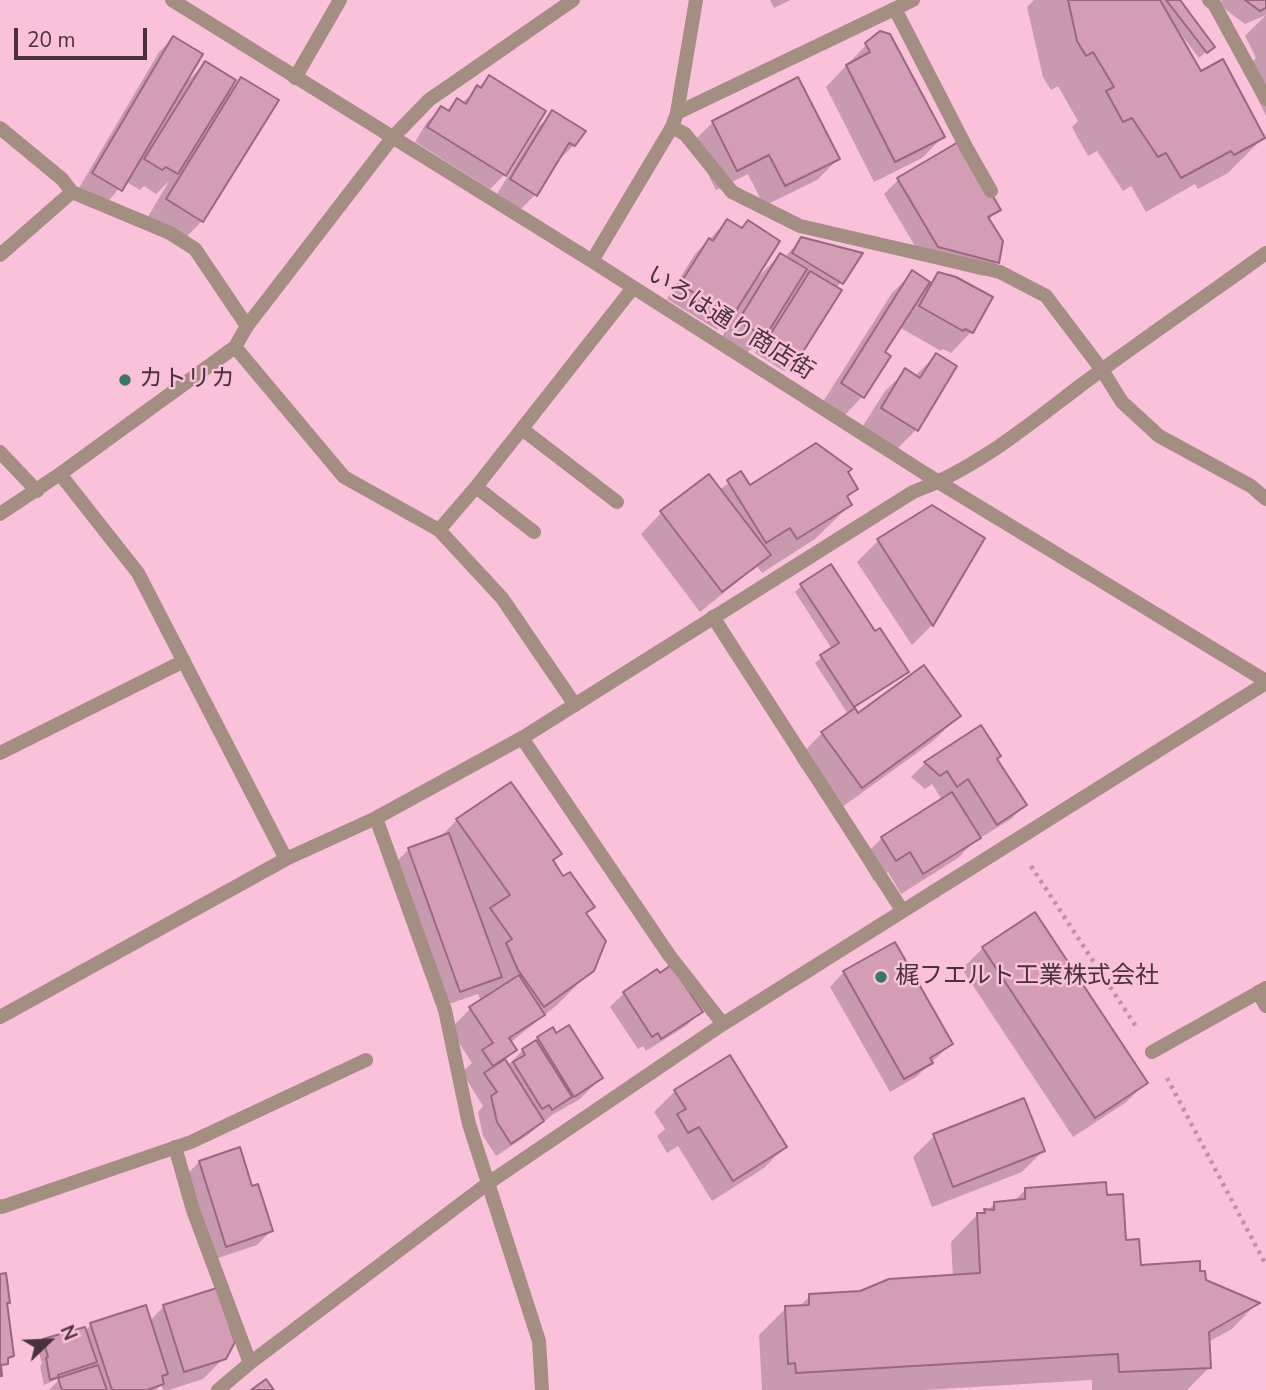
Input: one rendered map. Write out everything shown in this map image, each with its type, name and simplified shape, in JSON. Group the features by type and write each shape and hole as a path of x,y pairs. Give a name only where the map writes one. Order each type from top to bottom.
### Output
{"street":[{"name":"いろは通り商店街","path":"172,0 592,261 940,483 1266,682"},
{"path":"295,78 340,0"},
{"path":"0,514 61,474 235,347 247,326 392,138 429,100 573,0"},
{"path":"592,261 674,120 696,0"},
{"path":"674,120 913,0"},
{"path":"1209,0 1214,4 1266,99"},
{"path":"895,9 966,147 992,191"},
{"path":"674,120 732,192 800,226 1000,272 1045,296 1102,370 1122,402 1160,436 1251,485 1266,499"},
{"path":"0,128 62,179 72,192 170,233 195,249 247,326"},
{"path":"0,255 72,192"},
{"path":"0,1017 286,859 376,818 522,738 913,492 940,483 978,461 1266,253"},
{"path":"439,530 632,289"},
{"path":"235,347 344,477 439,530 502,598 575,705"},
{"path":"522,429 617,502"},
{"path":"0,452 37,491"},
{"path":"61,474 138,573 286,859"},
{"path":"476,487 534,532"},
{"path":"713,617 902,910"},
{"path":"0,753 184,661"},
{"path":"218,1390 486,1184 723,1024 1266,682"},
{"path":"522,738 669,955 723,1024"},
{"path":"376,818 445,1010 469,1124 538,1341 542,1390"},
{"path":"1152,1052 1262,990 1266,1006"},
{"path":"0,1206 191,1142 366,1059"},
{"path":"175,1147 193,1210 250,1363"}],"building":[{"path":"1068,0 1160,0 1201,71 1223,59 1265,138 1234,155 1231,151 1181,178 1166,153 1158,157 1132,118 1123,122 1106,91 1114,87 1093,52 1086,56 1077,41"},
{"path":"1166,0 1180,0 1215,47 1207,53"},
{"path":"1245,0 1266,0 1266,8 1260,11"},
{"path":"880,31 890,34 945,137 895,162 846,65 870,52 865,43"},
{"path":"173,36 203,54 122,191 92,173"},
{"path":"205,61 236,80 178,174 166,167 162,170 144,159"},
{"path":"489,75 546,111 506,176 427,127 441,106 449,111 457,98 466,104 477,85 481,88"},
{"path":"241,77 279,100 203,222 166,199"},
{"path":"798,77 840,159 785,186 769,155 737,171 712,121"},
{"path":"552,110 586,131 575,146 569,143 537,196 510,179"},
{"path":"960,141 1001,210 988,217 1003,241 999,263 938,247 897,178"},
{"path":"727,219 742,228 748,220 780,241 732,317 680,284 709,238 713,241"},
{"path":"801,237 863,253 843,284 792,253"},
{"path":"780,253 807,269 765,337 738,321"},
{"path":"912,270 930,282 885,352 891,356 864,398 841,383"},
{"path":"810,271 842,290 799,358 768,338"},
{"path":"938,272 956,277 993,297 973,333 965,329 963,331 919,306"},
{"path":"936,353 957,366 918,431 881,408 905,368 920,378"},
{"path":"816,443 852,469 848,472 858,489 847,496 852,505 797,539 790,528 766,543 727,480 741,471 750,485"},
{"path":"709,474 771,555 722,592 660,511"},
{"path":"932,505 985,538 933,626 877,539"},
{"path":"831,564 875,631 880,628 909,672 854,707 820,655 839,643 800,584"},
{"path":"924,665 961,716 862,788 821,732 855,708 858,713"},
{"path":"981,725 1001,756 997,759 1027,805 997,825 968,779 957,787 947,771 940,776 924,762"},
{"path":"511,782 562,854 553,860 563,876 570,872 595,907 586,913 606,941 594,971 544,1007 518,970 506,943 512,939 490,908 510,895 456,819"},
{"path":"952,792 981,838 923,874 910,852 896,861 881,837"},
{"path":"449,833 502,977 460,992 408,848"},
{"path":"1035,912 1148,1083 1095,1118 982,947"},
{"path":"895,942 953,1044 930,1058 933,1063 904,1079 843,971"},
{"path":"671,965 703,1012 661,1039 658,1033 652,1037 623,992 657,969 660,973"},
{"path":"519,975 545,1015 509,1038 517,1050 493,1066 482,1050 493,1043 469,1007"},
{"path":"569,1025 603,1078 574,1097 537,1037 553,1027 556,1033"},
{"path":"536,1040 572,1097 552,1110 549,1105 542,1109 513,1062 525,1055 522,1049"},
{"path":"730,1055 787,1147 733,1181 699,1127 688,1133 677,1114 686,1109 674,1090"},
{"path":"505,1059 544,1121 511,1144 497,1122 491,1096 497,1092 484,1073"},
{"path":"1024,1098 1045,1151 953,1187 933,1134"},
{"path":"240,1147 252,1186 258,1184 273,1231 226,1247 199,1161"},
{"path":"1106,1182 1107,1195 1123,1194 1126,1240 1139,1239 1141,1265 1200,1261 1200,1271 1205,1271 1206,1280 1260,1303 1209,1332 1211,1368 1119,1372 1118,1354 796,1373 795,1363 788,1364 785,1306 809,1305 809,1294 860,1291 889,1279 980,1273 977,1213 985,1213 984,1209 994,1210 994,1202 1025,1199 1025,1188"},
{"path":"6,1273 14,1356 8,1358 8,1364 1,1365 0,1376 0,1274"},
{"path":"217,1288 235,1342 226,1359 184,1372 163,1305"},
{"path":"146,1305 168,1374 162,1376 164,1384 147,1390 112,1390 90,1323"},
{"path":"85,1327 97,1362 50,1380 43,1339"},
{"path":"98,1365 107,1390 62,1390 58,1378"},
{"path":"266,1379 274,1390 251,1390"}],"place":[{"name":"カトリカ","path":"125,380"},
{"name":"梶フエルト工業株式会社","path":"881,977"}]}
